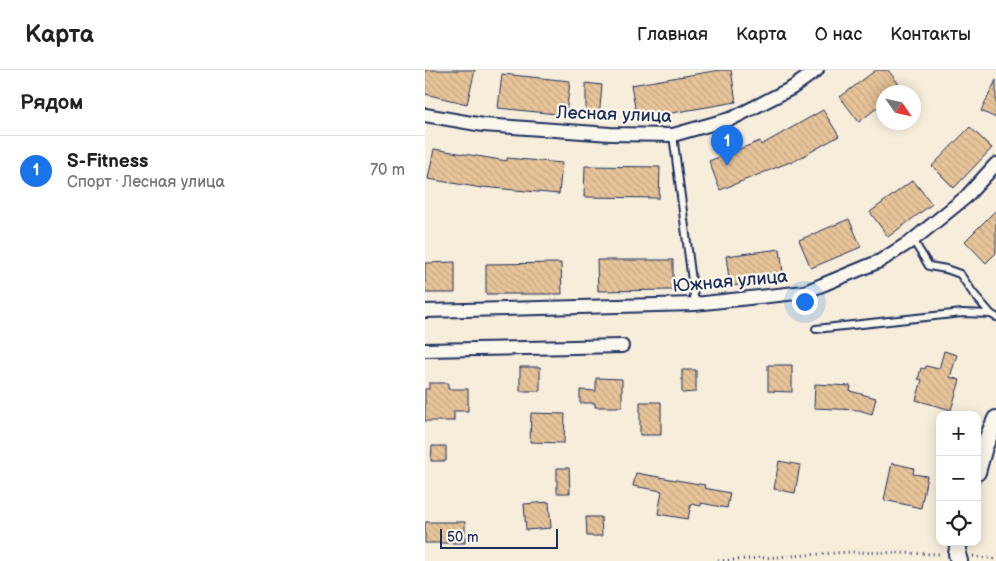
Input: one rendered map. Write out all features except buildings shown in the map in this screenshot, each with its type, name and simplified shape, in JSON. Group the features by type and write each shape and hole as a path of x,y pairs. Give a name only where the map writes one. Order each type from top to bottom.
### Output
{"street":[{"name":"Лесная улица","path":"425,115 483,125 609,134 673,135 733,118 792,88 817,70"},
{"name":"Южная улица","path":"425,311 695,304 805,292 879,261 913,240 966,197 996,164"},
{"path":"425,350 622,346"},
{"path":"981,460 996,419"}],"lane":[{"path":"673,135 695,304"},
{"path":"913,240 929,266 960,274 994,315"},
{"path":"816,329 962,313 994,315"}],"path":[{"path":"718,561 850,552 958,552 996,559"}],"place":[{"name":"S-Fitness","path":"727,166"}]}
